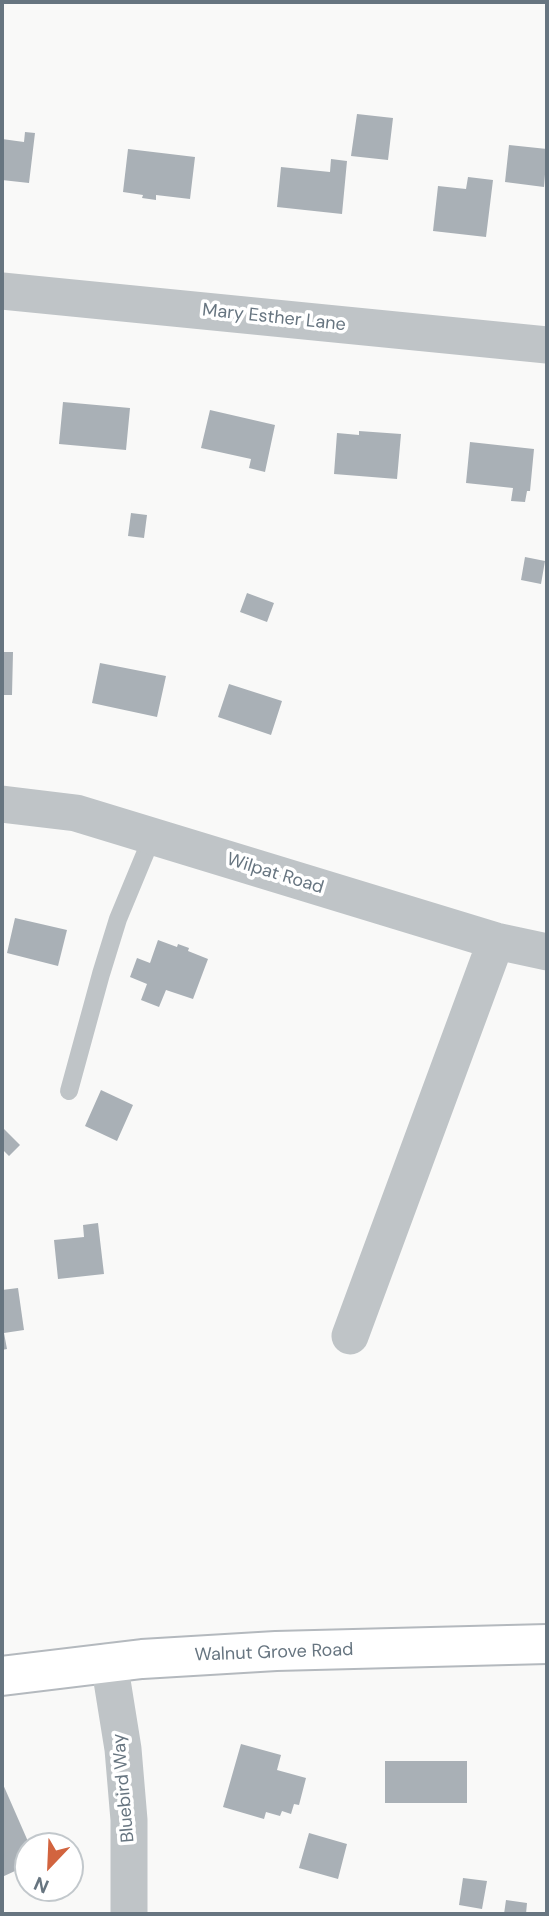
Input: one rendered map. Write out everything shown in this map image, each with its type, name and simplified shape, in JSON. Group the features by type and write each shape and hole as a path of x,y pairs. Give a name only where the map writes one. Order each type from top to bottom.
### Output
{"main road":[{"name":"Walnut Grove Road","path":"2,1676 109,1662 276,1651 547,1644"}],"street":[{"name":"Mary Esther Lane","path":"2,292 547,345"},
{"name":"Wilpat Road","path":"2,804 76,813 496,941 547,952"},
{"path":"350,1336 496,941"},
{"name":"Bluebird Way","path":"109,1662 123,1749 128,1808 129,1914"}],"lane":[{"path":"69,1091 118,919 152,837"}],"building":[{"path":"357,114 393,118 388,160 351,156"},
{"path":"25,132 35,133 29,183 2,180 2,139 24,142"},
{"path":"509,145 547,149 544,187 505,182"},
{"path":"128,149 195,157 190,199 156,195 156,200 123,192"},
{"path":"331,159 347,161 342,214 277,207 281,167 330,172"},
{"path":"468,177 493,180 486,237 433,231 438,186 466,189"},
{"path":"63,402 130,408 126,450 59,444"},
{"path":"210,410 275,425 265,472 249,468 251,459 201,448"},
{"path":"359,431 401,434 397,479 334,474 337,433 359,435"},
{"path":"470,442 534,449 530,491 527,491 525,502 511,501 513,488 466,483"},
{"path":"131,513 147,515 144,538 128,536"},
{"path":"525,557 545,561 541,584 521,580"},
{"path":"247,593 274,603 267,622 240,612"},
{"path":"2,652 13,652 12,695 2,695"},
{"path":"100,663 166,676 157,717 92,703"},
{"path":"229,684 282,701 271,735 218,717"},
{"path":"15,918 67,930 58,966 7,953"},
{"path":"158,940 189,948 188,951 208,959 193,999 166,990 159,1007 141,1000 147,984 130,977 137,958 150,963"},
{"path":"101,1090 133,1105 117,1141 85,1126"},
{"path":"2,1127 20,1145 9,1156 2,1149"},
{"path":"98,1223 104,1274 58,1279 54,1240 84,1237 83,1225"},
{"path":"18,1288 24,1330 4,1333 7,1349 2,1350 2,1290"},
{"path":"241,1744 281,1755 277,1770 306,1778 299,1805 294,1804 291,1814 282,1811 280,1816 266,1812 264,1819 223,1807"},
{"path":"385,1761 467,1761 467,1803 385,1803"},
{"path":"2,1782 24,1832 14,1832 14,1871 2,1877"},
{"path":"309,1833 347,1844 338,1879 299,1868"},
{"path":"463,1878 487,1881 482,1909 459,1905"},
{"path":"506,1900 527,1903 526,1914 504,1914"}]}
